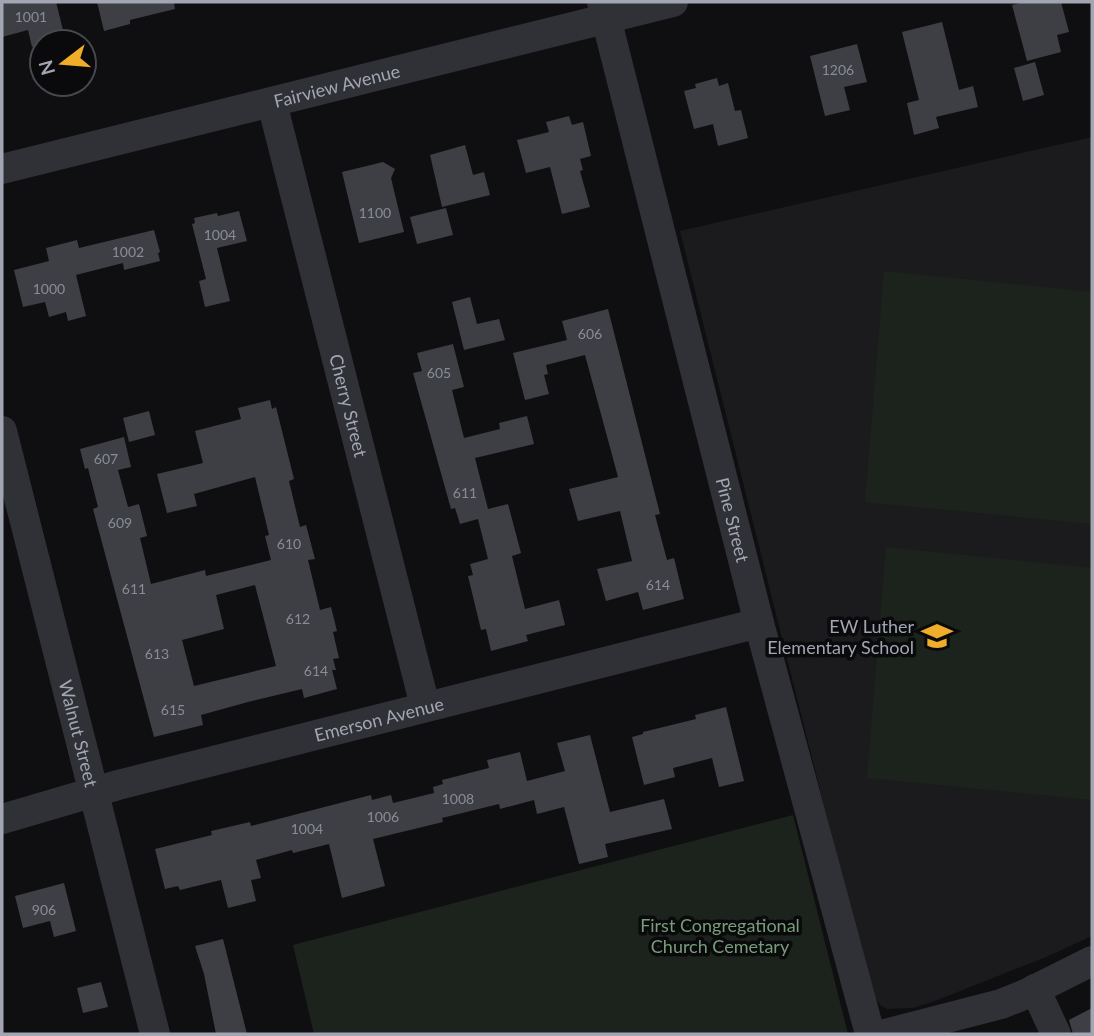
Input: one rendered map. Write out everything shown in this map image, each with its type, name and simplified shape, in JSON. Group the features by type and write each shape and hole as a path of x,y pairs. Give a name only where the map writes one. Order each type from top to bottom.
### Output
{"street":[{"name":"Fairview Avenue","path":"2,169 272,103 604,10 673,2"},
{"name":"Pine Street","path":"604,10 759,623 870,1034"},
{"name":"Cherry Street","path":"272,103 425,706"},
{"name":"Walnut Street","path":"2,431 155,1034"},
{"name":"Emerson Avenue","path":"2,819 95,791 759,623"},
{"path":"885,1034 1000,1003 1092,961"},
{"path":"1035,989 1056,1034"}],"shaded area":[{"name":"EW Luther Elementary School","path":"1092,137 1092,936 935,1001 913,1008 887,1009 880,1005 871,993 680,231"}],"green space":[{"path":"884,271 1092,292 1092,524 865,502"},
{"path":"886,547 1092,568 1092,800 867,778"},
{"name":"First Congregational Church Cemetary","path":"793,815 848,1034 314,1034 293,945"}],"building":[{"path":"2,2 56,2 62,28 28,28 2,37"},
{"path":"97,2 174,2 175,9 130,20 130,24 104,31"},
{"path":"1024,2 1061,2 1069,32 1057,35 1061,52 1027,61 1012,5"},
{"path":"942,22 959,90 973,86 978,107 936,117 939,128 914,135 907,103 919,100 902,32"},
{"path":"857,44 867,82 844,87 850,110 825,116 810,56"},
{"path":"1035,62 1044,95 1023,101 1014,68"},
{"path":"717,78 719,86 728,83 735,111 741,110 748,138 718,146 713,124 694,129 684,91 696,88 695,84"},
{"path":"569,116 572,125 583,122 591,156 580,159 583,170 580,171 590,207 562,214 550,167 526,173 517,140 549,132 546,122"},
{"path":"465,145 473,175 484,172 490,195 442,207 430,155"},
{"path":"383,162 395,169 391,178 404,232 359,243 342,172"},
{"path":"446,208 453,235 417,244 410,217"},
{"path":"239,211 247,241 217,248 230,301 205,307 199,281 206,279 192,224 195,223 194,218"},
{"path":"154,230 160,261 124,270 123,263 76,275 86,316 68,321 66,312 49,317 45,302 23,307 14,270 49,261 46,248 77,240 79,248"},
{"path":"470,297 477,324 499,319 505,340 464,350 452,302"},
{"path":"608,309 660,514 655,515 667,560 674,558 684,599 643,610 638,592 606,601 597,569 632,561 620,511 578,521 569,489 618,477 585,355 546,365 548,374 544,375 549,394 525,400 513,353 567,340 562,321"},
{"path":"453,344 464,387 452,390 464,438 500,429 499,423 527,416 534,444 475,458 488,509 508,504 521,553 512,556 525,609 559,600 565,625 526,635 528,641 491,651 486,629 481,630 468,576 473,575 470,564 488,559 478,519 460,524 455,508 451,509 413,373 422,371 417,353"},
{"path":"270,400 272,409 276,407 294,479 289,481 300,527 306,525 315,559 308,560 320,610 331,607 337,631 333,632 339,658 333,659 336,670 332,670 337,689 304,698 302,689 248,702 201,715 203,725 154,737 93,509 98,507 88,468 85,469 80,449 124,437 131,467 118,470 128,507 139,504 147,536 140,538 151,584 205,570 206,576 271,560 265,536 269,535 255,477 194,494 197,506 167,513 157,474 203,463 195,431 241,419 238,408","holes":["255,585 276,666 194,686 182,640 224,629 216,595"]},
{"path":"149,411 155,435 129,442 123,418"},
{"path":"726,707 744,781 719,787 712,758 673,768 675,777 644,785 632,737 696,719 695,715"},
{"path":"590,735 610,812 664,799 672,829 605,844 608,857 579,864 564,807 537,814 534,800 500,809 499,804 442,818 443,822 373,839 385,886 342,898 329,844 256,860 261,878 251,880 256,901 228,908 221,880 180,890 178,886 165,889 155,849 212,835 211,831 250,822 251,826 371,795 372,800 391,795 393,803 434,793 433,787 443,784 442,780 489,768 487,760 520,752 527,781 565,771 557,743"},
{"path":"64,883 76,931 54,937 50,921 23,928 15,896"},
{"path":"223,939 247,1034 216,1034 204,974 195,946"},
{"path":"101,982 108,1007 83,1013 77,988"},
{"path":"1092,1008 1092,1034 1073,1034 1069,1020"}],"place":[{"name":"EW Luther Elementary School","path":"937,636"}]}
